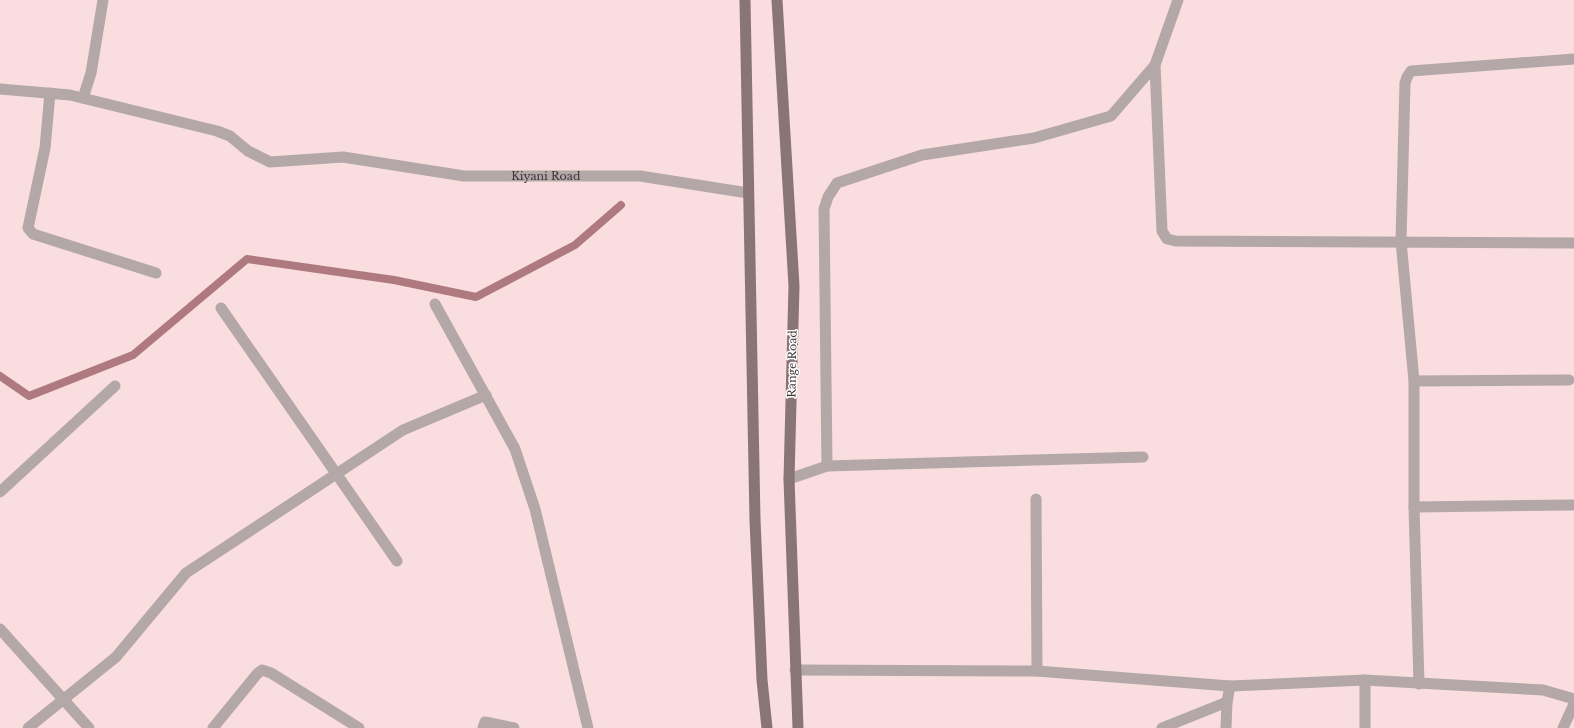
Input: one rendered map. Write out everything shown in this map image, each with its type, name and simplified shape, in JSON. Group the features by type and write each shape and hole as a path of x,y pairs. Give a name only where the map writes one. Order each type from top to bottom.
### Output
{"main road":[{"path":"745,0 755,520 762,680 767,728"},
{"name":"Range Road","path":"778,0 794,286 790,478 798,728"}],"street":[{"path":"83,98 91,73 103,0"},
{"path":"1178,0 1155,66 1162,231 1167,239 1176,241 1574,243"},
{"path":"1419,684 1414,507 1414,381 1401,241 1405,82 1412,71 1574,59"},
{"path":"827,466 824,210 828,197 837,184 922,155 1034,138 1111,116 1155,66"},
{"name":"Kiyani Road","path":"0,89 70,95 217,131 230,136 248,151 270,162 343,157 464,176 640,176 748,193"},
{"path":"50,93 45,148 28,228 33,234 156,273"},
{"path":"435,304 515,449 535,509 588,728"},
{"path":"221,308 397,561"},
{"path":"1414,381 1569,380"},
{"path":"0,492 115,386"},
{"path":"28,728 116,657 186,573 403,430 486,395"},
{"path":"790,478 827,466 1143,457"},
{"path":"1036,499 1037,671"},
{"path":"1414,507 1572,505"},
{"path":"0,629 89,728"},
{"path":"213,728 257,674 262,670 271,673 359,728"},
{"path":"795,670 1037,671 1230,686 1365,680 1543,690 1574,699"},
{"path":"1364,728 1365,680"},
{"path":"1226,728 1227,702 1230,686"},
{"path":"1162,728 1227,702"},
{"path":"1563,728 1574,704"},
{"path":"483,728 485,722 514,728"}],"waterway":[{"path":"0,376 29,396 133,355 247,259 394,280 476,297 575,245 621,205"}]}
